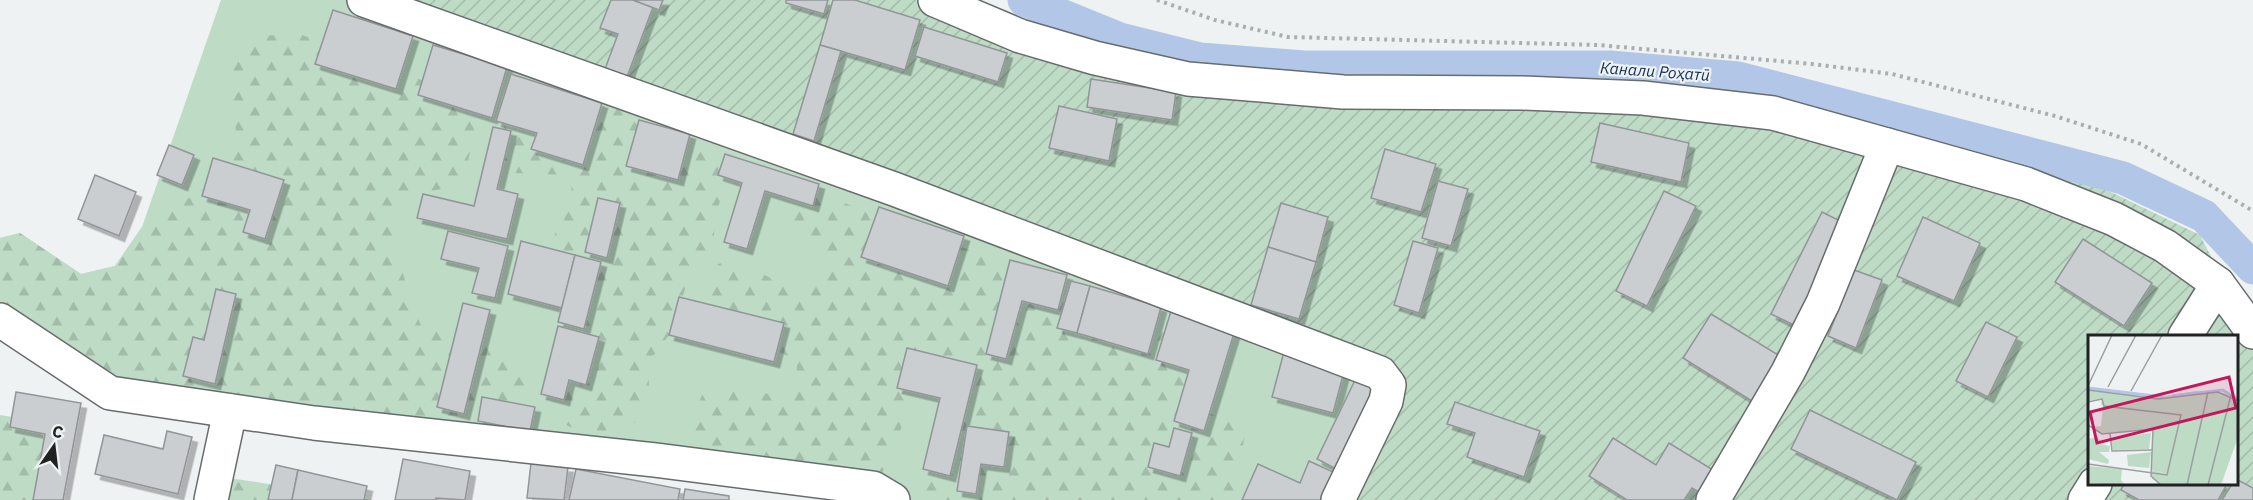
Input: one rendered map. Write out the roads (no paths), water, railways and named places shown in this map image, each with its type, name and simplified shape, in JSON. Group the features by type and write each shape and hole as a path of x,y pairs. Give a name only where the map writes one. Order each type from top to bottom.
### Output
{"lane":[{"path":"364,0 938,205 1380,373 1387,380 1388,396 1338,500"},
{"path":"935,0 1020,36 1095,58 1188,79 1343,92 1522,93 1707,103 1773,112 2026,184 2073,201 2165,246 2218,284 2253,332"},
{"path":"1713,500 1788,372 1823,303 1887,145"},
{"path":"2186,335 2218,284"},
{"path":"0,320 110,393 314,423 644,459 873,488 893,500"},
{"path":"211,500 230,411"},
{"path":"2085,500 2094,485"}],"waterway":[{"name":"Канали Роҳатӣ","path":"1024,0 1120,39 1200,59 1304,67 1610,67 1738,78 2123,178 2204,216 2253,268"}]}
